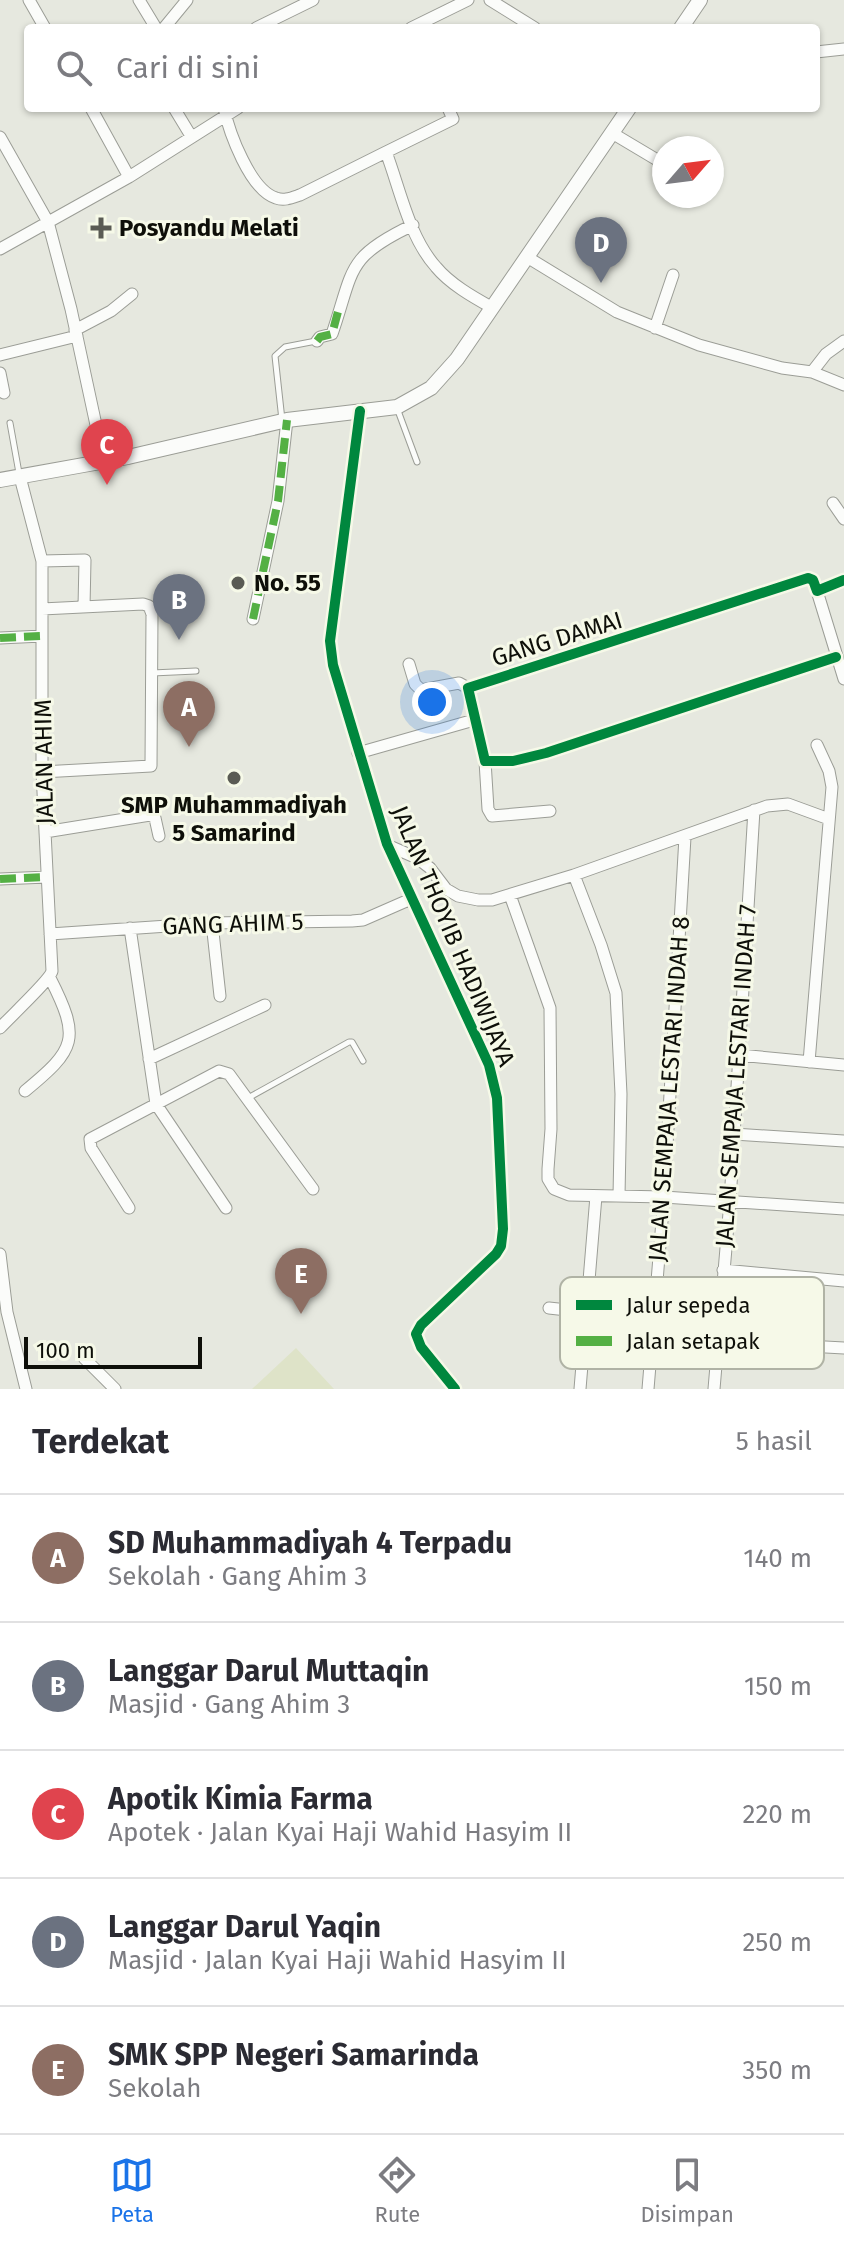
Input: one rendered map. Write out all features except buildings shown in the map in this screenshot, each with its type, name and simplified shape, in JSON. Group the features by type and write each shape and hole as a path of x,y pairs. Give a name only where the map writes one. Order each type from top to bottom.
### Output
{"street":[{"path":"29,0 43,24"},
{"path":"139,0 154,24"},
{"path":"167,24 187,0"},
{"path":"264,24 313,0"},
{"path":"419,24 468,0"},
{"path":"490,0 529,24"},
{"path":"684,24 700,0"},
{"path":"820,52 844,49"},
{"path":"93,112 129,177"},
{"path":"176,112 191,136"},
{"path":"0,249 129,177 223,112"},
{"path":"224,112 252,177 269,195 278,199 300,195 453,119 450,112"},
{"path":"0,480 104,462 284,421 397,407 431,388 444,376 626,112"},
{"path":"612,133 652,157"},
{"path":"0,137 48,222 104,462"},
{"path":"386,152 427,256 442,274 491,307"},
{"path":"317,341 332,334 352,270 375,244 413,225"},
{"path":"527,257 605,306 655,328 731,355 812,372 844,385"},
{"path":"655,328 673,275"},
{"path":"0,355 76,333 132,294"},
{"path":"812,372 826,354 844,341"},
{"path":"0,373 4,393"},
{"name":"JALAN THOYIB HADIWIJAYA","path":"360,411 330,641 333,665 387,844 489,1065 497,1098 503,1229 501,1246 491,1260 421,1325 416,1334 421,1347 455,1389"},
{"path":"253,619 278,501 284,421"},
{"name":"JALAN AHIM","path":"20,477 42,561 42,772 50,978"},
{"path":"833,503 844,519"},
{"path":"42,561 85,560 84,607"},
{"name":"GANG DAMAI","path":"550,811 492,816 488,809 485,761 468,688 808,578 813,580 817,591"},
{"path":"844,580 817,591 844,679"},
{"path":"42,609 143,604 149,606 152,614 151,766 42,772"},
{"path":"0,638 42,636"},
{"path":"485,761 513,761 546,753 836,657"},
{"path":"409,664 415,684 421,690 459,683 468,688"},
{"path":"358,753 474,720"},
{"path":"809,1062 832,781 817,745"},
{"path":"387,844 417,858 430,868 446,889 458,896 478,900 510,895 574,875 767,806 788,804 829,819"},
{"name":"JALAN SEMPAJA LESTARI INDAH 7","path":"722,1277 730,1201 754,810"},
{"path":"45,832 150,815 155,818 159,836"},
{"name":"JALAN SEMPAJA LESTARI INDAH 8","path":"657,1277 685,837"},
{"path":"574,875 616,993 621,1094 619,1196"},
{"path":"0,879 47,877"},
{"path":"510,895 550,1008 548,1179 554,1189 560,1193 596,1196 664,1197 844,1209"},
{"name":"GANG AHIM 5","path":"50,934 212,923 363,920 411,899"},
{"path":"212,923 220,996"},
{"path":"130,928 156,1104 226,1208"},
{"path":"0,1028 35,989 50,978 69,1019 70,1036 66,1052 55,1067 25,1091"},
{"path":"149,1059 265,1005"},
{"path":"739,1055 844,1065"},
{"path":"129,1208 89,1143 93,1137 219,1071 227,1072 313,1189"},
{"path":"734,1134 844,1141"},
{"path":"588,1277 596,1196"},
{"path":"0,1254 7,1312 26,1389"},
{"path":"723,1270 800,1277"},
{"path":"824,1279 844,1281"},
{"path":"549,1308 560,1309"},
{"path":"824,1347 844,1348"},
{"path":"84,1358 115,1389"},
{"path":"580,1389 581,1369"},
{"name":"JALAN SEMPAJA LESTARI INDAH 8","path":"648,1389 650,1369"},
{"name":"JALAN SEMPAJA LESTARI INDAH 7","path":"714,1389 715,1369"}],"lane":[{"path":"284,421 275,356 285,347 317,341"},
{"path":"397,407 417,462"},
{"path":"10,423 20,477"},
{"path":"151,673 196,671"},
{"path":"247,1099 349,1042 352,1042 363,1061"}],"green space":[{"path":"296,1348 334,1389 252,1389"}],"marked path":[{"path":"317,341 332,334 339,308"},
{"path":"253,619 278,501 287,420"},
{"path":"0,638 42,636"},
{"path":"0,879 47,877"}],"cycle path":[{"path":"360,411 330,641 333,665 387,844 489,1065 497,1098 503,1229 501,1246 421,1325 416,1334 421,1347 455,1389"},
{"path":"836,657 546,753 513,761 485,761 468,688 808,578 813,580 817,591 844,580"}],"place":[{"name":"Posyandu Melati","path":"101,228"},
{"name":"Langgar Darul Yaqin","path":"601,283"},
{"name":"Apotik Kimia Farma","path":"107,485"},
{"name":"No. 55","path":"238,583"},
{"name":"Langgar Darul Muttaqin","path":"179,640"},
{"name":"SD Muhammadiyah 4 Terpadu","path":"189,747"},
{"name":"SMP Muhammadiyah 5 Samarind","path":"234,778"},
{"name":"SMK SPP Negeri Samarinda","path":"301,1314"}]}
